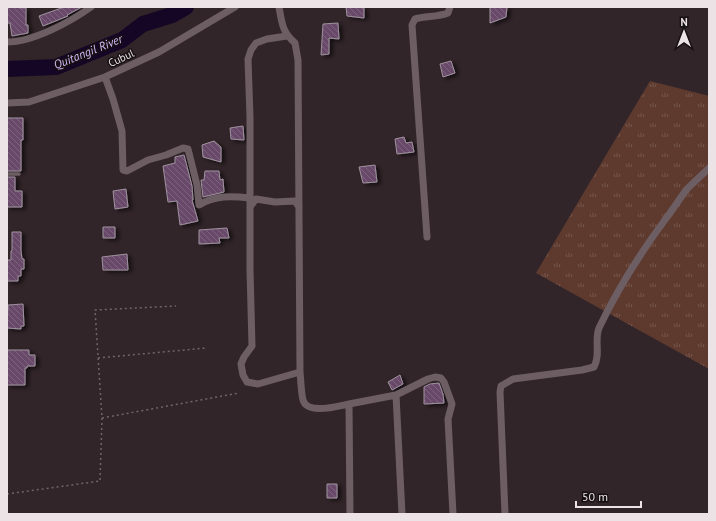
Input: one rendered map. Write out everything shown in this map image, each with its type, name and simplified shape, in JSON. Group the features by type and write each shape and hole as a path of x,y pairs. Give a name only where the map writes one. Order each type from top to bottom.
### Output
{"street":[{"path":"7,42 29,39 74,19 91,7"},
{"name":"Cubul","path":"7,103 29,102 105,77 159,52 235,7"},
{"path":"279,7 287,36 295,43 297,56 300,372 303,401 306,406 318,409 349,404 396,396 428,379 435,377 441,378 444,382 452,404 448,419 453,514"},
{"path":"427,237 412,25 415,19 424,16 442,16 448,13 450,7"},
{"path":"287,36 267,39 256,43 251,50 248,59 252,346 241,364 243,375 247,382 258,384 300,372"},
{"path":"105,77 122,131 123,170 127,171 148,160 166,156 183,148 188,149 197,184 199,205 208,200 232,196 250,198"},
{"path":"505,514 500,396 501,386 513,379 582,370 594,367 597,362 598,355 598,331 615,297 650,240 687,189 709,168"},
{"path":"250,207 256,199 275,202 295,201 299,207"},
{"path":"396,396 402,514"},
{"path":"349,404 350,514"}],"lane":[{"path":"7,174 19,174"}],"path":[{"path":"7,494 100,481 102,418 95,310 176,306"},
{"path":"98,358 206,348"},
{"path":"102,418 239,393"}],"green space":[{"path":"650,81 709,96 709,369 536,273"}],"building":[{"path":"7,7 26,8 26,25 28,25 28,33 12,36 10,23 7,23"},
{"path":"64,7 82,7 67,15 68,16 43,26 39,16"},
{"path":"346,7 364,7 364,18 347,16"},
{"path":"490,7 507,7 506,17 490,23"},
{"path":"338,23 339,39 329,38 329,54 321,55 323,24"},
{"path":"451,61 455,73 443,77 440,64"},
{"path":"7,118 23,118 21,171 7,171"},
{"path":"243,126 244,140 231,139 230,128"},
{"path":"404,137 406,143 412,142 414,152 397,154 395,139"},
{"path":"214,141 221,147 221,162 203,157 202,145"},
{"path":"184,155 192,186 192,200 198,221 180,225 177,201 168,202 163,166 175,163 175,157"},
{"path":"375,165 377,182 363,183 359,167"},
{"path":"205,171 219,171 220,180 223,179 224,192 203,197 201,180 204,180"},
{"path":"7,177 15,177 15,191 22,191 22,207 7,207"},
{"path":"126,189 128,207 115,209 113,191"},
{"path":"103,227 115,227 115,238 103,238"},
{"path":"227,228 229,238 219,238 220,243 199,244 199,230"},
{"path":"12,232 21,232 21,251 22,259 24,259 24,269 21,269 21,276 18,276 18,281 7,281 7,260 11,260"},
{"path":"127,254 128,270 103,270 102,257"},
{"path":"23,304 24,326 21,326 21,329 7,328 8,305"},
{"path":"7,350 29,350 29,355 35,355 35,366 27,366 27,368 25,368 25,385 7,385"},
{"path":"400,375 403,384 392,390 388,382"},
{"path":"439,383 443,394 444,403 424,404 424,387 430,384"},
{"path":"327,484 337,484 337,498 327,498"}],"waterway":[{"name":"Quitangil River","path":"7,69 56,67 122,40 143,24 172,15 186,7"}]}
